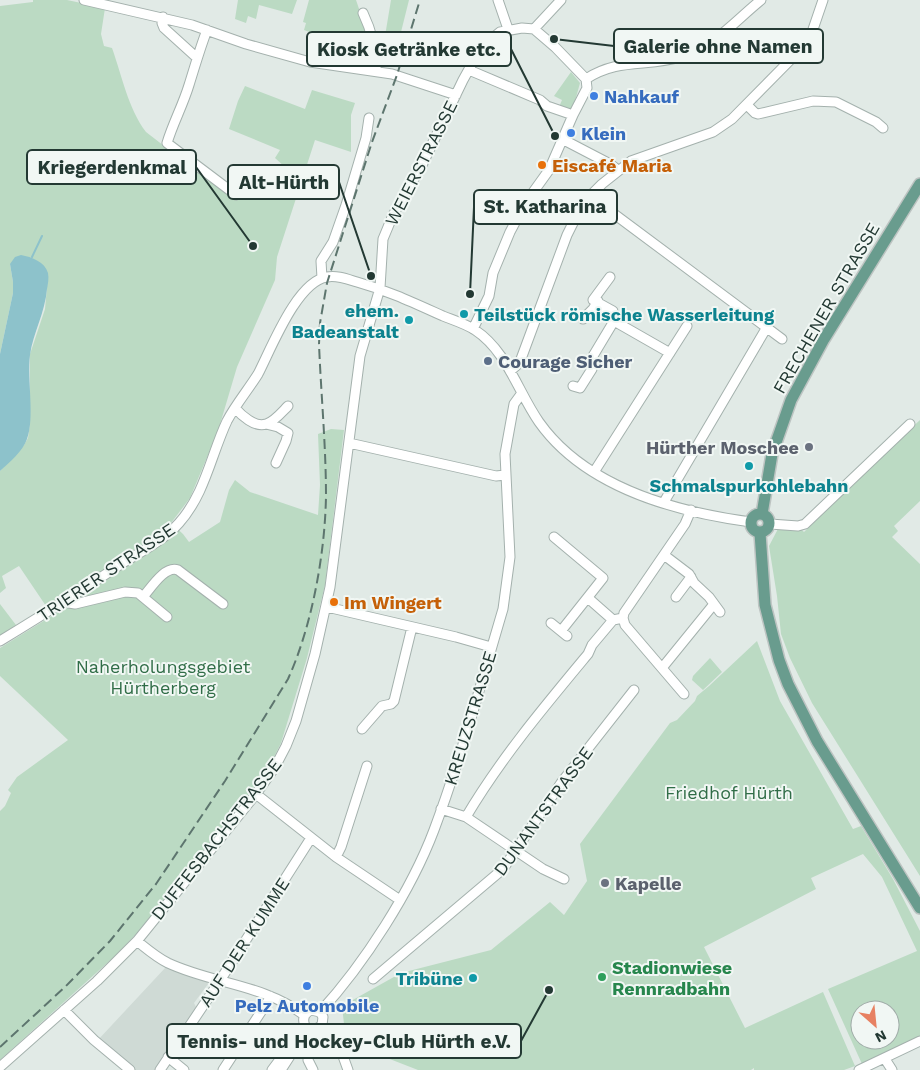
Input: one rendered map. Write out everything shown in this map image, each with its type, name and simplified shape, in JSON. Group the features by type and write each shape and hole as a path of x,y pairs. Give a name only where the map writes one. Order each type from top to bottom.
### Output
{"main road":[{"name":"FRECHENER STRASSE","path":"762,514 772,454 791,400 824,339 920,184"},
{"path":"762,514 767,517 770,524 767,530 760,533 754,531 751,522 756,515 762,514"},
{"path":"760,533 765,605 779,660 788,684 817,741 920,908"}],"street":[{"path":"84,0 207,30 246,44 310,62 400,76 456,95"},
{"path":"474,329 489,296 493,273 510,232 526,202 549,170 587,88 586,79 555,47 534,29 508,29 498,0"},
{"path":"534,29 561,0"},
{"path":"586,79 617,65 668,60 696,51 728,29 761,0"},
{"path":"510,371 521,359 567,235 578,213 590,196 618,170 638,158 713,132 732,119 809,41 823,0"},
{"path":"363,13 374,40 376,71"},
{"path":"163,18 164,28 196,57"},
{"name":"WEIERSTRASSE","path":"380,288 383,239 386,231 439,133 469,70 489,41 500,32 508,29"},
{"path":"207,30 196,57 189,86 167,143 236,195"},
{"path":"469,70 540,100 547,106 573,115"},
{"path":"746,105 754,113 758,114 813,101 836,102 876,122 883,128"},
{"path":"369,118 366,138 346,205 333,242 321,261 322,278 340,277 380,288 474,329 495,348 539,422 549,434 594,472 625,489 664,502 691,510 751,522"},
{"path":"562,139 618,170"},
{"path":"590,196 782,339"},
{"path":"573,386 580,388 592,369 590,361 614,321 613,311 596,305 593,300 610,277"},
{"name":"TRIERER STRASSE","path":"0,641 154,544 179,523 196,499 227,423 257,376 290,313 301,295 311,284 322,278"},
{"name":"DUFFESBACHSTRASSE","path":"0,1067 104,975 137,941 256,794 275,767 286,746 296,721 326,607 360,356 380,288"},
{"path":"583,319 596,305"},
{"path":"614,321 670,353"},
{"path":"594,472 687,326"},
{"path":"664,502 767,327"},
{"name":"KREUZSTRASSE","path":"320,1012 340,989 373,944 400,900 422,857 441,809 474,709 503,609 509,573 510,557 505,454 512,410 516,400 522,393"},
{"path":"266,424 288,406"},
{"path":"235,408 247,419 261,425 266,424 278,427 288,433 276,464"},
{"path":"770,524 798,526 805,524 910,424"},
{"path":"349,443 496,476 505,475"},
{"path":"684,694 625,625 623,618 624,612 686,524 691,510"},
{"path":"551,623 564,634 603,578 554,537"},
{"path":"664,554 692,577 694,583 720,612"},
{"path":"143,597 163,574 169,569 174,568 223,604"},
{"path":"676,597 692,577"},
{"path":"63,602 75,604 125,592 134,592 143,597 166,617"},
{"path":"588,598 613,620"},
{"path":"662,668 714,604"},
{"path":"326,607 492,647"},
{"path":"466,817 513,746 588,654 592,645 613,620 623,618"},
{"path":"362,729 382,706 391,704 394,701 412,627"},
{"name":"DUNANTSTRASSE","path":"373,979 503,870 561,783 634,690"},
{"path":"336,857 368,766"},
{"path":"256,794 336,857 400,900"},
{"path":"441,809 466,817 514,851 543,869 564,879"},
{"name":"AUF DER KUMME","path":"160,1070 311,838"},
{"path":"137,941 152,953 185,970 221,979 270,996 304,1015"},
{"path":"223,1070 270,996"},
{"path":"64,1010 124,1068"},
{"path":"311,1010 320,1012 324,1019 320,1028 315,1030 307,1028 303,1022 304,1015 311,1010"},
{"path":"272,1070 307,1028"},
{"path":"281,1070 307,1028"},
{"path":"320,1028 339,1045 348,1070"},
{"path":"859,1070 920,1042"},
{"path":"168,1057 184,1070"},
{"path":"885,1059 892,1070"},
{"path":"308,1060 313,1070"}],"shaded area":[{"path":"166,967 206,980 208,984 194,1003 197,1009 156,1070 134,1070 98,1040"}],"green space":[{"name":"Naherholungsgebiet Hürtherberg","path":"33,0 67,0 105,8 101,34 104,46 112,48 134,113 146,132 234,200 257,178 267,186 285,167 275,158 280,150 229,129 245,86 305,109 312,90 355,103 351,115 351,152 315,140 277,257 275,280 237,367 218,431 190,498 171,523 189,542 220,522 229,490 235,480 250,492 318,515 320,485 318,434 331,429 344,430 325,585 307,658 281,743 270,765 252,790 137,933 116,955 0,1060 0,811 5,806 11,793 8,790 17,777 68,740 0,676 0,648 79,599 72,590 46,606 19,566 2,576 6,588 0,593 0,471 28,438 30,424 30,354 45,309 48,276 10,264 13,293 0,354 0,6 33,2"},
{"path":"238,0 297,0 292,14 259,5 256,19 248,16 246,23 235,19"},
{"path":"309,0 356,0 373,50 362,50 362,42 354,42 353,49 349,48 347,52 327,49 327,39 304,30 306,23 303,22"},
{"path":"391,0 409,0 399,40 385,36"},
{"path":"571,72 580,83 572,112 559,107 562,100 554,96"},
{"path":"920,420 920,501 894,526 898,531 892,537 920,564 920,876 812,703 790,658 781,634 769,546 779,527 801,529 804,532"},
{"path":"0,604 16,625 0,636"},
{"name":"Friedhof Hürth","path":"757,641 780,701 853,829 861,826 893,879 920,931 920,1037 900,1046 900,1000 850,1000 850,1038 828,989 917,951 882,877 863,854 811,878 816,889 704,947 745,1028 823,992 855,1066 844,1070 754,1070 754,1068 751,1070 418,1070 346,1042 342,1006 401,973 491,950 550,902 564,915 587,881 580,844 670,723 677,720 695,701 697,696"},
{"path":"710,658 722,672 703,690 692,680 693,676"},
{"path":"856,1050 892,1050 862,1064"}],"water":[{"path":"21,255 41,263 48,273 48,281 46,298 30,355 31,410 27,439 15,457 0,471 0,354 13,293 10,264 15,257"}],"waterway":[{"path":"32,257 42,236"}],"railway":[{"path":"0,1047 66,986 110,941 156,884 225,781 288,679 304,636 310,613 316,589 323,542 326,496 319,344 320,323 327,283 372,142 397,75 420,0"}],"place":[{"name":"Galerie ohne Namen","path":"554,39"},
{"name":"Nahkauf","path":"594,96"},
{"name":"Klein","path":"571,133"},
{"name":"Kiosk Getränke etc.","path":"555,136"},
{"name":"Eiscafé Maria","path":"542,165"},
{"name":"Kriegerdenkmal","path":"253,246"},
{"name":"Alt-Hürth","path":"371,276"},
{"name":"St. Katharina","path":"470,294"},
{"name":"Teilstück römische Wasserleitung","path":"464,314"},
{"name":"ehem. Badeanstalt","path":"409,320"},
{"name":"Courage Sicher","path":"488,361"},
{"name":"Hürther Moschee","path":"809,447"},
{"name":"Schmalspurkohlebahn","path":"749,466"},
{"name":"Im Wingert","path":"334,602"},
{"name":"Kapelle","path":"605,883"},
{"name":"Stadionwiese Rennradbahn","path":"602,977"},
{"name":"Tribüne","path":"473,978"},
{"name":"Pelz Automobile","path":"307,986"},
{"name":"Tennis- und Hockey-Club Hürth e.V.","path":"549,990"}]}
